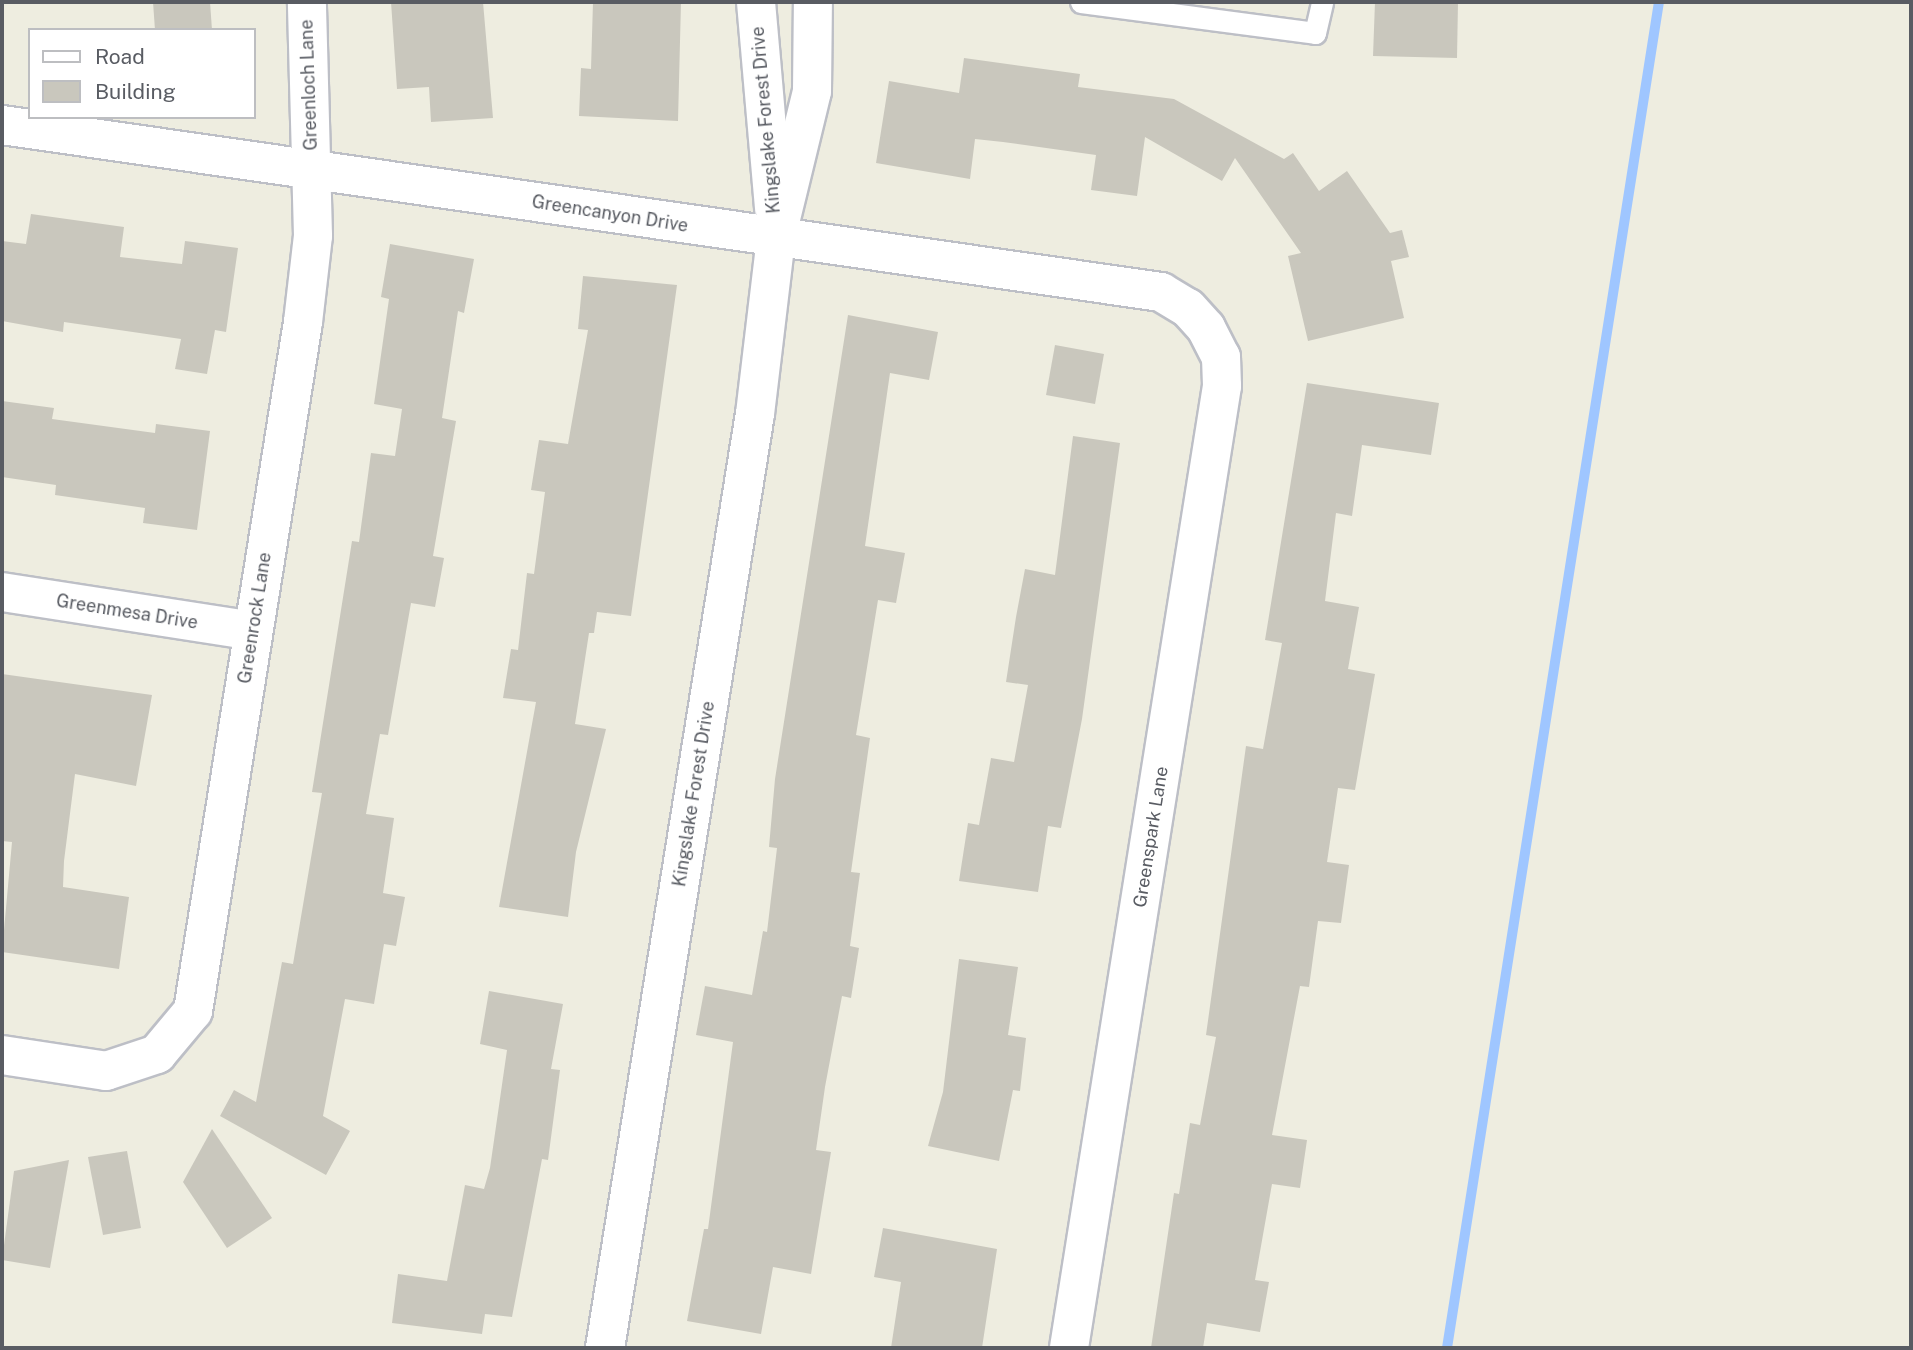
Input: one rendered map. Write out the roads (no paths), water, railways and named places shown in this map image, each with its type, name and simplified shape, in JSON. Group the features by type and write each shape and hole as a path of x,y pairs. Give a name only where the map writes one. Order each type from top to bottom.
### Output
{"street":[{"name":"Greenloch Lane","path":"307,2 312,169"},
{"name":"Kingslake Forest Drive","path":"756,2 776,239"},
{"name":"Kingslake Forest Drive","path":"605,1348 755,414 776,239 812,90 813,2"},
{"name":"Greencanyon Drive","path":"2,125 776,239 1161,292 1188,308 1206,328"},
{"name":"Greenrock Lane","path":"2,1055 106,1071 158,1054 193,1011 303,322 313,236 312,169"},
{"name":"Greenspark Lane","path":"1069,1348 1222,386 1221,357 1206,328"},
{"name":"Greenmesa Drive","path":"2,592 253,631"}],"lane":[{"path":"1081,2 1315,33 1322,2"}],"waterway":[{"path":"1447,1348 1659,2"}]}
